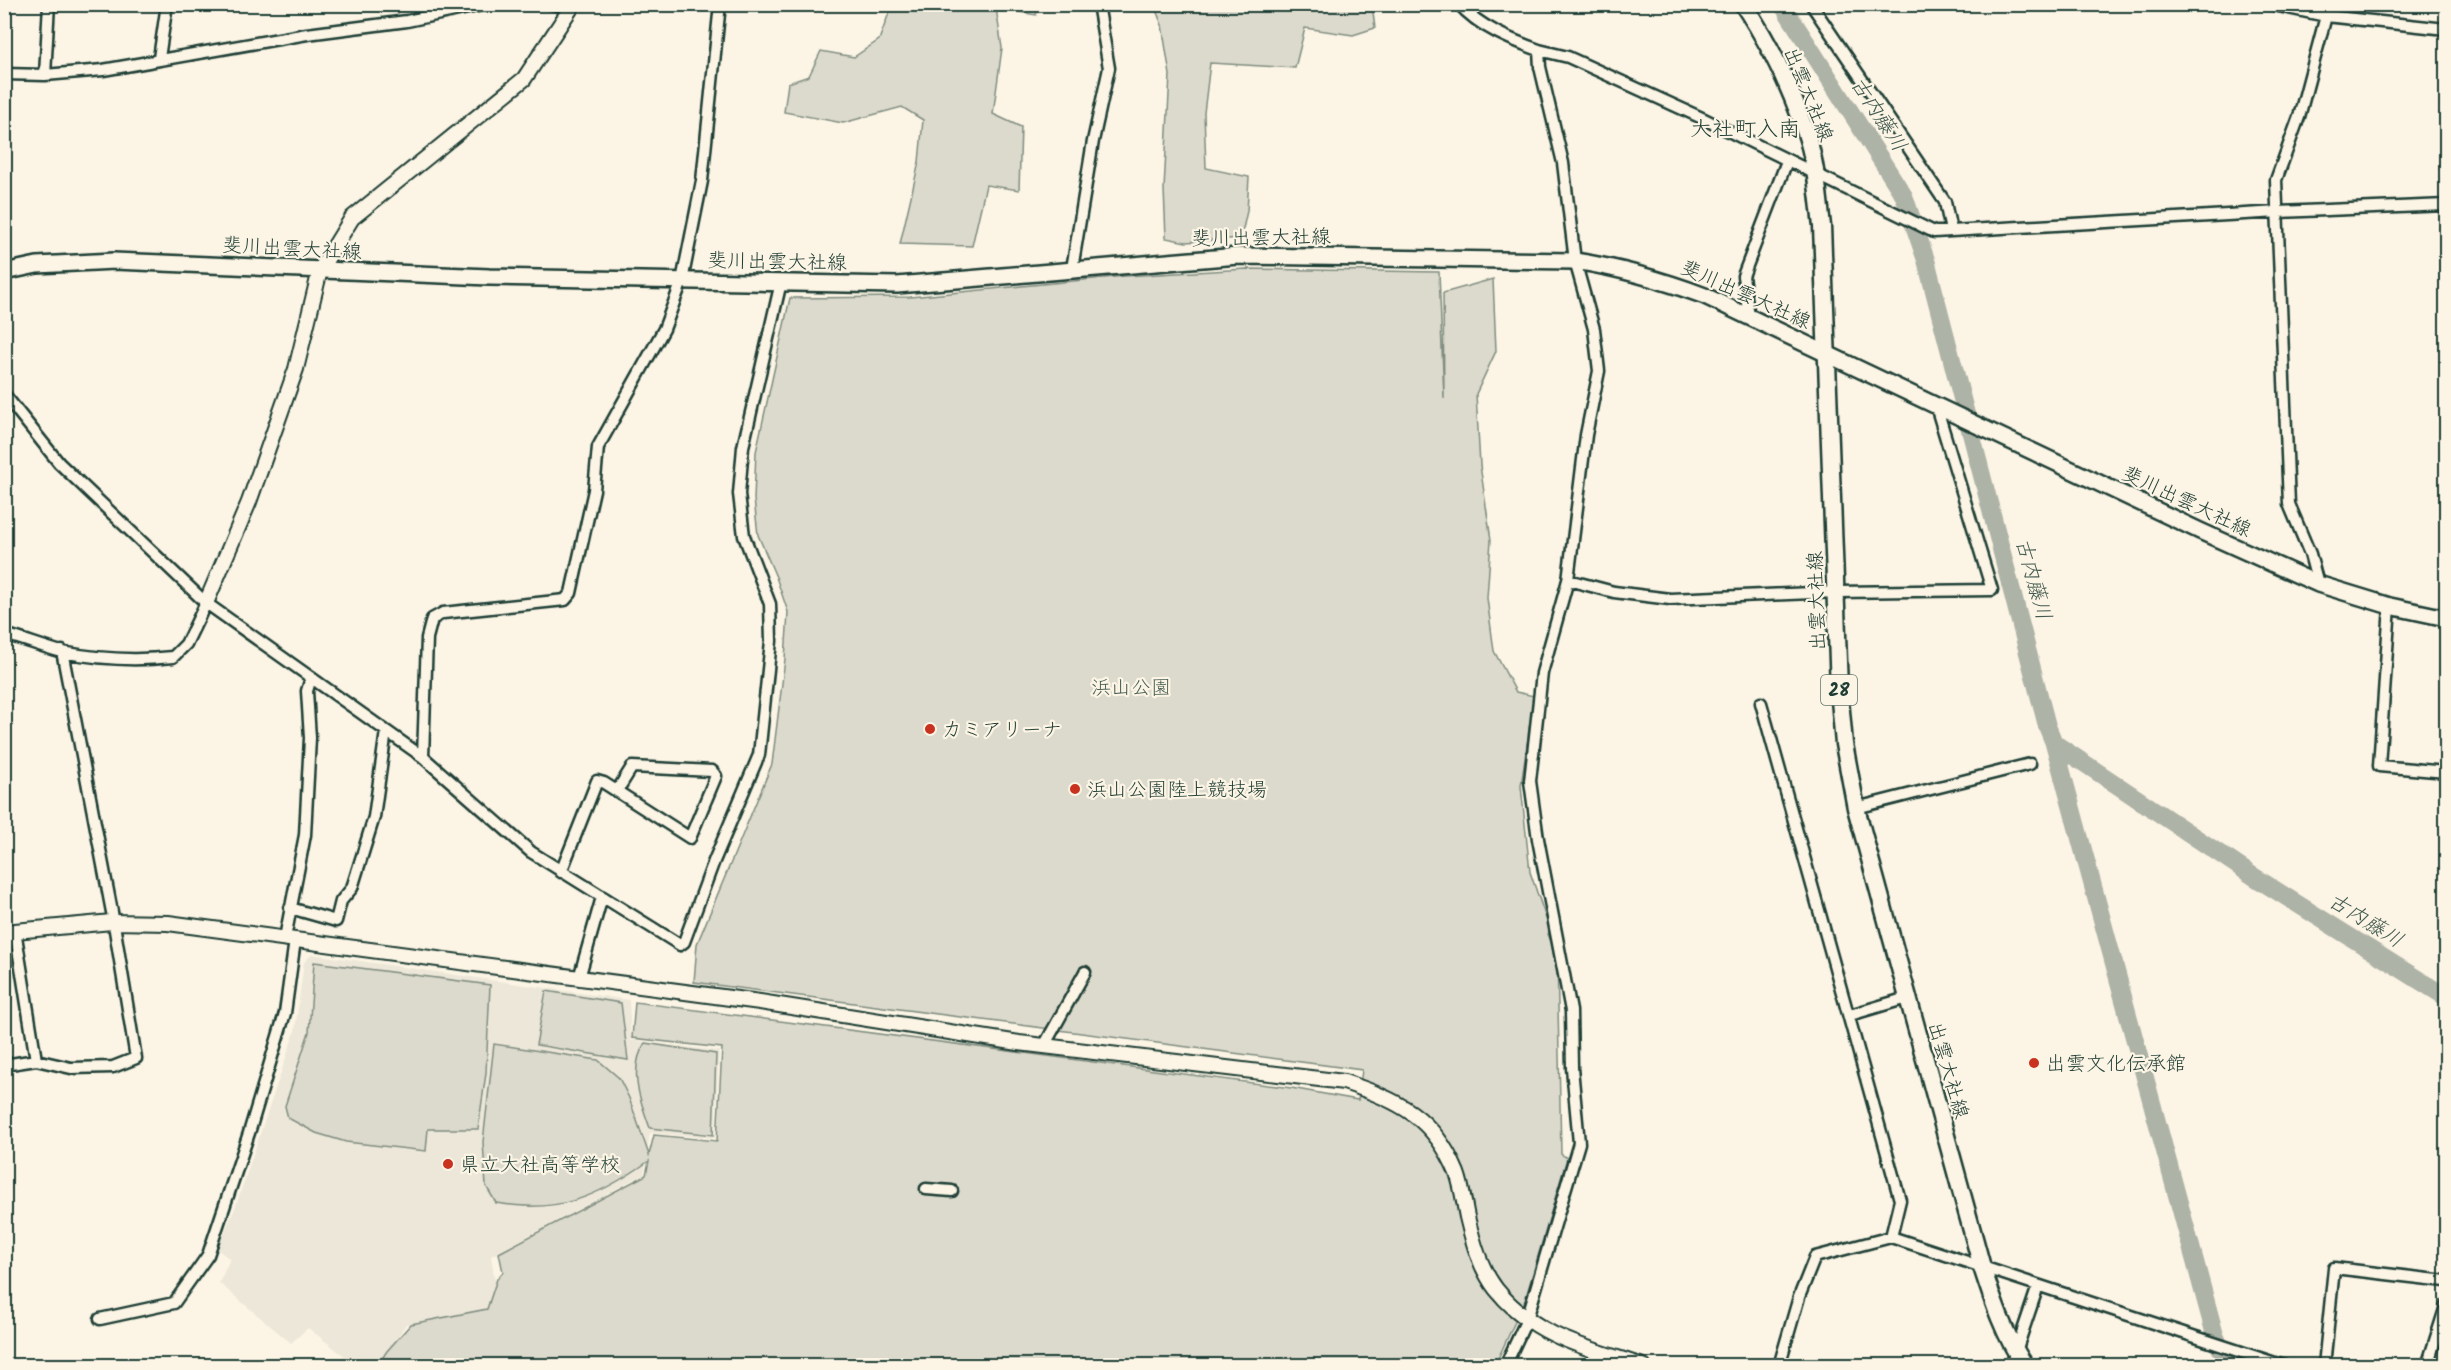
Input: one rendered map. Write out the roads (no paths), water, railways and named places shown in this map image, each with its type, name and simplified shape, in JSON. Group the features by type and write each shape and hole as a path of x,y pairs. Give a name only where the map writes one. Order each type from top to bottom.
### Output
{"main road":[{"name":"出雲大社線","path":"1743,4 1778,66 1806,131 1816,174 1822,226 1839,689 1844,744 1856,808 1982,1266 2013,1358 2025,1365"},
{"name":"斐川出雲大社線","path":"4,272 37,265 114,261 489,277 897,285 1238,256 1575,261 1618,268 1669,282 1827,352 1982,429 2318,584 2390,606 2446,618"}],"street":[{"path":"45,75 49,4"},
{"path":"159,58 167,4"},
{"path":"4,74 45,75 103,70 159,58 307,34 408,21 487,4"},
{"path":"4,634 62,651 135,659 173,657 186,644 249,502 296,369 320,270 352,218 524,79 574,6 552,4"},
{"path":"423,757 427,638 432,619 443,613 565,600 571,593 594,490 598,447 664,329 682,280 702,181 720,4"},
{"path":"1072,269 1093,141 1109,68 1098,4"},
{"path":"1459,4 1469,16 1515,41 1568,57 1702,118 1934,232 2279,212 2446,205"},
{"path":"1811,4 1945,202 1950,231"},
{"path":"2269,4 2326,16 2446,29"},
{"path":"2318,584 2310,554 2289,504 2276,180 2299,117 2326,16"},
{"path":"1505,1365 1527,1319 1579,1143 1572,1068 1570,1011 1538,839 1530,781 1542,673 1568,580 1586,435 1599,371 1594,329 1575,261 1563,163 1540,67 1539,50"},
{"path":"1749,317 1743,276 1787,161"},
{"path":"4,394 58,463 206,603 423,757 531,852 681,945 759,755 766,670 771,641 770,604 744,536 739,494 743,447 781,282"},
{"path":"1568,580 1614,592 1670,599 1837,592 1992,590 1939,408"},
{"path":"2390,606 2379,766 2446,772"},
{"path":"4,1065 36,1060 71,1068 113,1067 136,1058 62,651"},
{"path":"100,1318 174,1303 208,1255 265,1084 285,1013 290,908 305,835 310,738 307,691 311,678"},
{"path":"1761,704 1900,1200 1891,1237"},
{"path":"290,908 336,921 341,902 352,888 374,817 386,731"},
{"path":"1856,808 2030,764"},
{"path":"561,872 597,781 617,791 690,838 716,776 712,771 632,767 617,791"},
{"path":"579,978 602,897"},
{"path":"36,1060 10,931 112,922 168,923 760,1002 1044,1046 1344,1083 1379,1094 1413,1112 1443,1146 1457,1174 1482,1266 1496,1289 1527,1319 1561,1340 1643,1365"},
{"path":"1044,1046 1085,972"},
{"path":"1850,1015 1907,998"},
{"path":"926,1189 952,1191"},
{"path":"1779,1365 1799,1298 1815,1257 1891,1237 2284,1365"},
{"path":"2324,1365 2334,1268 2446,1281"},
{"path":"2013,1358 2037,1286"},
{"path":"2427,1365 2446,1306"}],"waterway":[{"name":"古内藤川","path":"1782,4 1904,196 1926,260 2047,726 2054,743 2215,1335 2228,1366"},
{"name":"古内藤川","path":"2054,743 2253,876 2446,997"}],"place":[{"name":"カミアリーナ","path":"930,729"},
{"name":"浜山公園陸上競技場","path":"1075,789"},
{"name":"出雲文化伝承館","path":"2034,1063"},
{"name":"県立大社高等学校","path":"448,1164"}],"district":[{"name":"大社町入南","path":"1745,128"}],"park label":[{"name":"浜山公園","path":"1131,687"}]}
